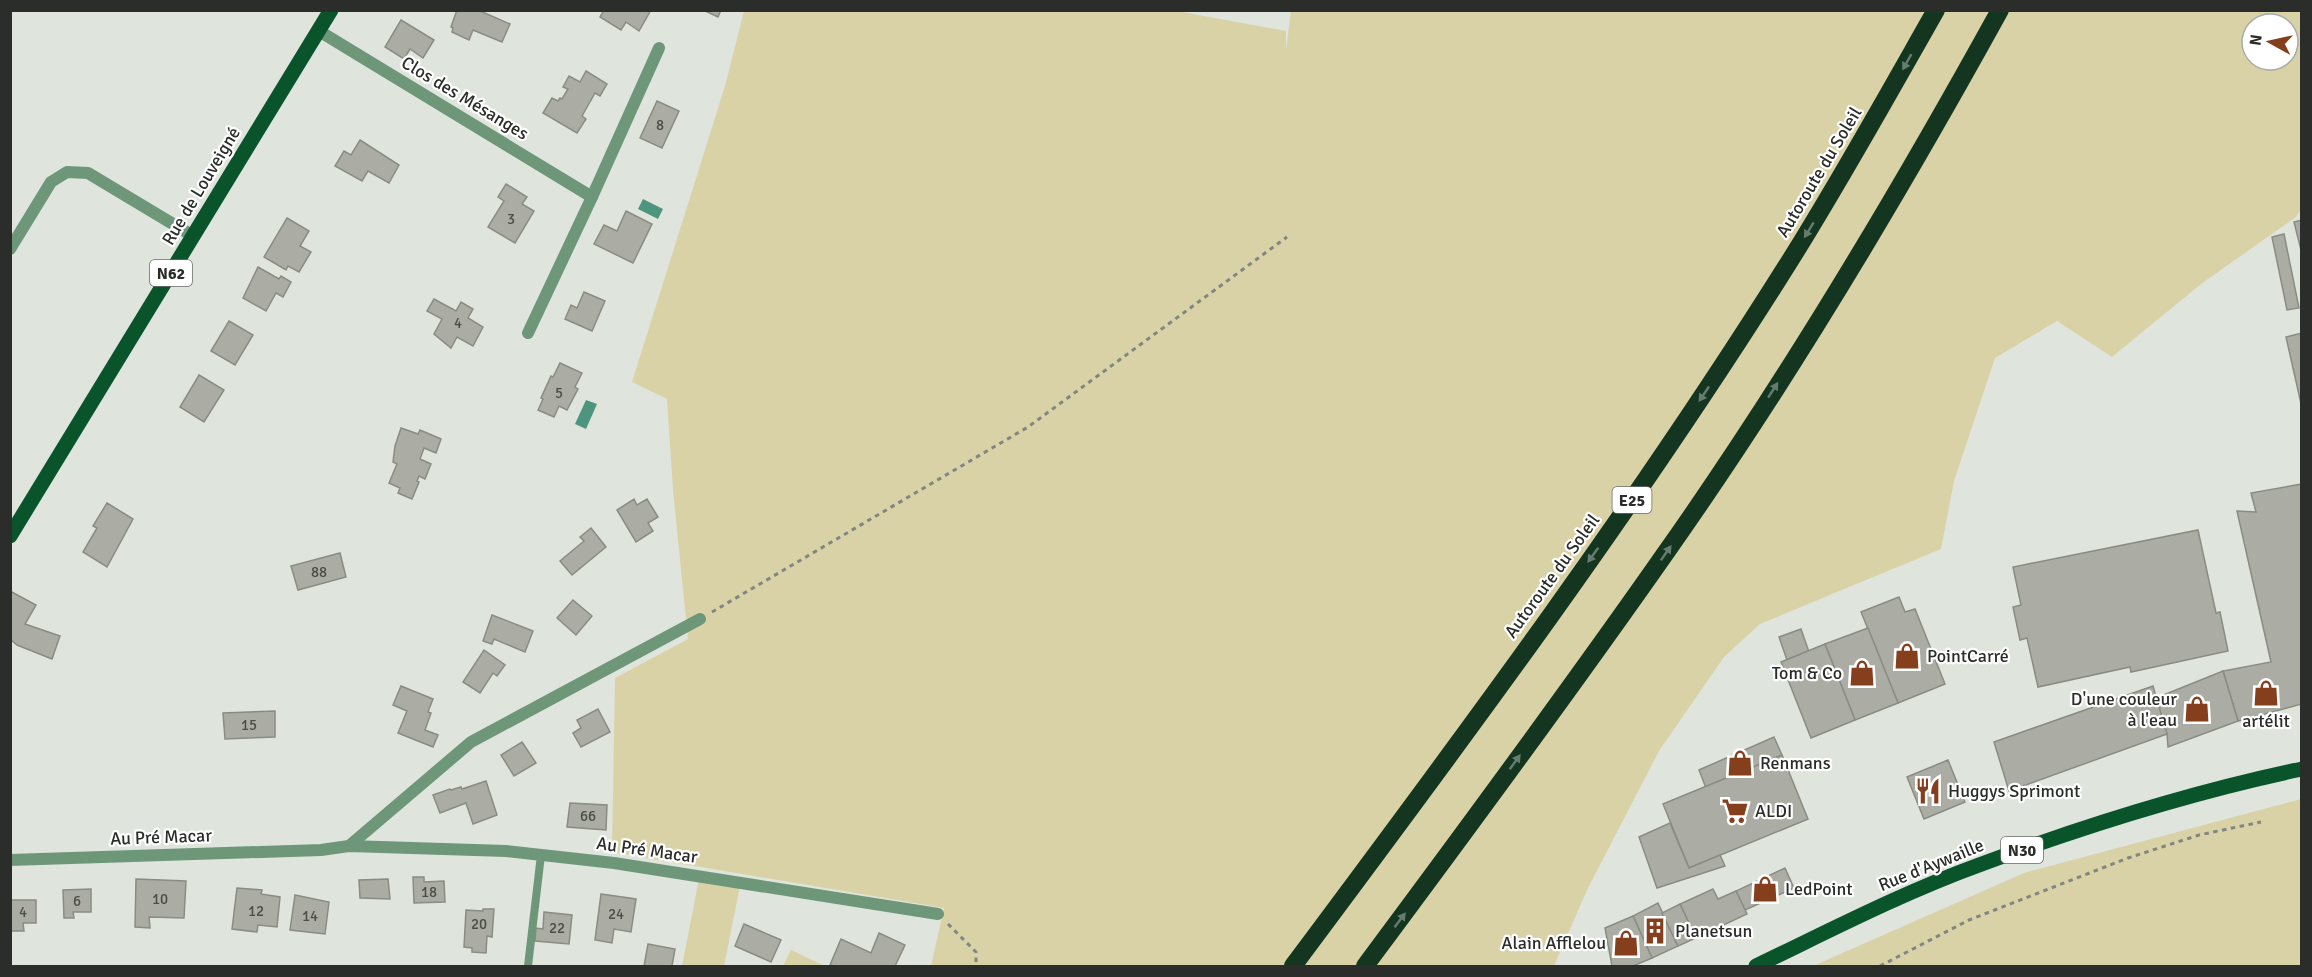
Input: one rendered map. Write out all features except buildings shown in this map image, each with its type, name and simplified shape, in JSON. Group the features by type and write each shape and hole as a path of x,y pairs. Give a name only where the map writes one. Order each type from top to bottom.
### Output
{"highway":[{"name":"Autoroute du Soleil","path":"1293,966 1428,786 1617,522 1709,387 1797,250 1936,10"},
{"path":"1365,966 1474,819 1675,539 1845,278 1931,135 2000,10"}],"main road":[{"name":"Rue de Louveigné","path":"10,536 331,10"},
{"name":"Rue d'Aywaille","path":"1756,966 1867,912 1978,865 2139,811 2301,769"}],"street":[{"name":"Clos des Mésanges","path":"319,31 592,197"},
{"path":"528,333 659,48"},
{"path":"10,249 51,182 67,172 88,173 193,236"},
{"path":"349,846 471,742 700,619"},
{"name":"Au Pré Macar","path":"10,860 321,850 349,846 506,851 615,863 938,914"}],"lane":[{"path":"528,966 541,855"}],"path":[{"path":"700,619 1028,427 1287,237"},
{"path":"1880,966 1969,920 2128,858 2199,835 2261,822"},
{"path":"938,914 976,952 976,966"}],"shaded area":[{"path":"1291,10 2301,11 2301,209 2296,217 2201,284 2112,357 2057,321 1995,358 1954,481 1941,549 1760,624 1724,657 1659,751 1587,890 1554,966 931,966 944,908 612,852 615,678 688,639 673,490 667,399 632,382 725,86 744,11 1177,11 1286,31 1286,51"},
{"path":"643,199 663,209 658,219 638,209"},
{"path":"586,400 597,404 586,429 575,424"},
{"path":"2301,799 2301,966 1813,966 2024,873"},
{"path":"699,879 740,886 724,966 682,966"},
{"path":"791,950 825,966 783,966"}],"place":[{"name":"PointCarré","path":"1907,656"},
{"name":"Tom & Co","path":"1862,673"},
{"name":"artélit","path":"2266,693"},
{"name":"D'une couleur à l'eau","path":"2197,709"},
{"name":"Renmans","path":"1740,763"},
{"name":"Huggys Sprimont","path":"1928,791"},
{"name":"ALDI","path":"1735,811"},
{"name":"LedPoint","path":"1765,889"},
{"name":"Planetsun","path":"1655,931"},
{"name":"Alain Afflelou","path":"1626,943"}]}
